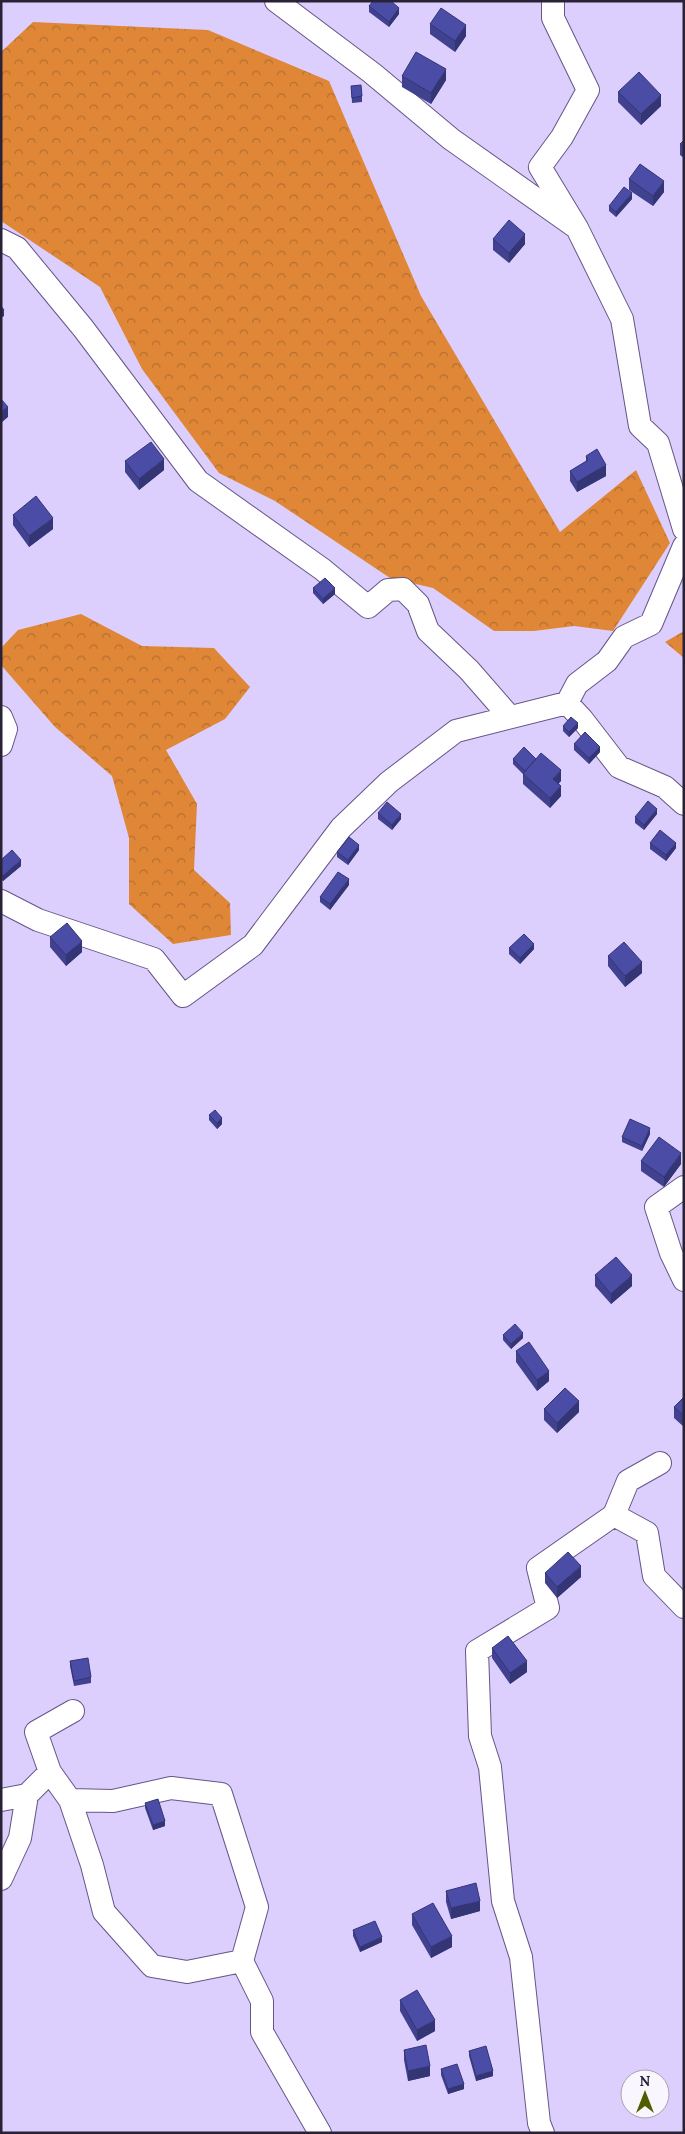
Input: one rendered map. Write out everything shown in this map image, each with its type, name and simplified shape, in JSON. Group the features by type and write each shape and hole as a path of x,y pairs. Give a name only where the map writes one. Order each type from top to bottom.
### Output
{"street":[{"path":"276,1 372,73 451,139 577,228"},
{"path":"553,1 553,18 588,90 562,138 540,167 577,228 622,319 640,426 658,443 684,529"},
{"path":"1,240 17,248 83,328 198,481 322,570 368,607 388,590 403,589 418,604 428,631 469,670 510,717"},
{"path":"1,901 38,920 154,959 183,996 253,945 341,828 389,782 456,731 567,703 577,684 607,661 624,637 651,624 684,546"},
{"path":"567,703 582,718 618,767 665,787 684,804"},
{"path":"1,717 6,729 1,745"},
{"path":"684,1186 656,1207 671,1253 684,1280"},
{"path":"543,2133 540,2123 521,1958 503,1901 490,1767 480,1736 477,1651 548,1608 538,1568 614,1515 628,1481 660,1463"},
{"path":"614,1515 647,1533 654,1576 684,1607"},
{"path":"74,1711 36,1732 50,1772 70,1800 92,1865 104,1912 152,1966 187,1972 242,1961"},
{"path":"1,1800 27,1794 50,1772"},
{"path":"70,1800 113,1801 171,1788 221,1794 257,1907 242,1961 262,2001 262,2032 320,2133"},
{"path":"1,1879 20,1838 27,1794"}],"green space":[{"path":"33,22 208,30 329,81 421,296 560,532 636,470 670,543 613,631 574,626 534,631 494,631 433,588 390,578 275,501 219,473 142,369 100,287 1,221 1,52"},
{"path":"81,614 142,646 214,648 250,687 225,719 166,750 197,804 194,870 230,903 231,935 173,944 129,904 129,838 112,776 55,727 1,665 1,648 18,630"},
{"path":"684,631 684,658 665,642"}],"building":[{"path":"373,1 391,1 399,8 389,22 369,6"},
{"path":"441,8 466,25 455,41 430,24"},
{"path":"416,52 446,69 431,93 402,76"},
{"path":"639,72 661,95 641,114 618,92"},
{"path":"361,85 362,96 352,98 351,86"},
{"path":"640,164 664,181 653,196 629,179"},
{"path":"624,187 632,193 616,212 609,206"},
{"path":"509,220 525,234 509,253 493,239"},
{"path":"1,399 8,407 1,412"},
{"path":"151,442 164,459 139,479 125,461"},
{"path":"597,449 606,465 577,482 570,471 588,460 586,456"},
{"path":"36,496 53,518 29,536 13,515"},
{"path":"325,578 335,588 323,599 313,588"},
{"path":"571,717 578,723 569,732 563,726"},
{"path":"585,732 600,747 589,758 574,744"},
{"path":"524,747 536,759 525,771 513,759"},
{"path":"541,753 561,770 553,779 561,786 550,798 523,774"},
{"path":"648,801 657,809 644,825 635,817"},
{"path":"387,802 401,814 392,825 378,813"},
{"path":"660,830 676,843 666,855 650,843"},
{"path":"349,837 359,845 348,860 337,852"},
{"path":"12,850 21,860 3,876 1,874 1,860"},
{"path":"338,872 349,879 330,904 320,897"},
{"path":"67,923 82,941 66,955 50,937"},
{"path":"524,934 534,944 520,958 509,948"},
{"path":"624,942 642,962 625,976 608,956"},
{"path":"215,1110 222,1118 217,1123 209,1115"},
{"path":"630,1119 650,1128 642,1146 622,1137"},
{"path":"659,1137 681,1153 664,1177 641,1161"},
{"path":"616,1257 632,1275 611,1294 595,1275"},
{"path":"515,1324 523,1333 511,1344 503,1335"},
{"path":"529,1342 549,1371 537,1380 516,1351"},
{"path":"565,1388 579,1401 557,1423 544,1409"},
{"path":"684,1397 684,1416 674,1407"},
{"path":"568,1552 581,1566 557,1587 545,1573"},
{"path":"508,1636 527,1661 510,1673 492,1648"},
{"path":"88,1658 91,1677 74,1681 70,1661"},
{"path":"158,1799 165,1821 153,1825 145,1803"},
{"path":"476,1883 480,1901 451,1908 446,1891"},
{"path":"433,1903 452,1936 431,1947 412,1914"},
{"path":"375,1921 382,1937 360,1947 353,1930"},
{"path":"417,1990 435,2020 417,2030 400,2000"},
{"path":"426,2045 430,2066 408,2071 404,2050"},
{"path":"486,2046 493,2071 476,2076 469,2051"},
{"path":"457,2064 464,2084 448,2089 441,2069"}]}
